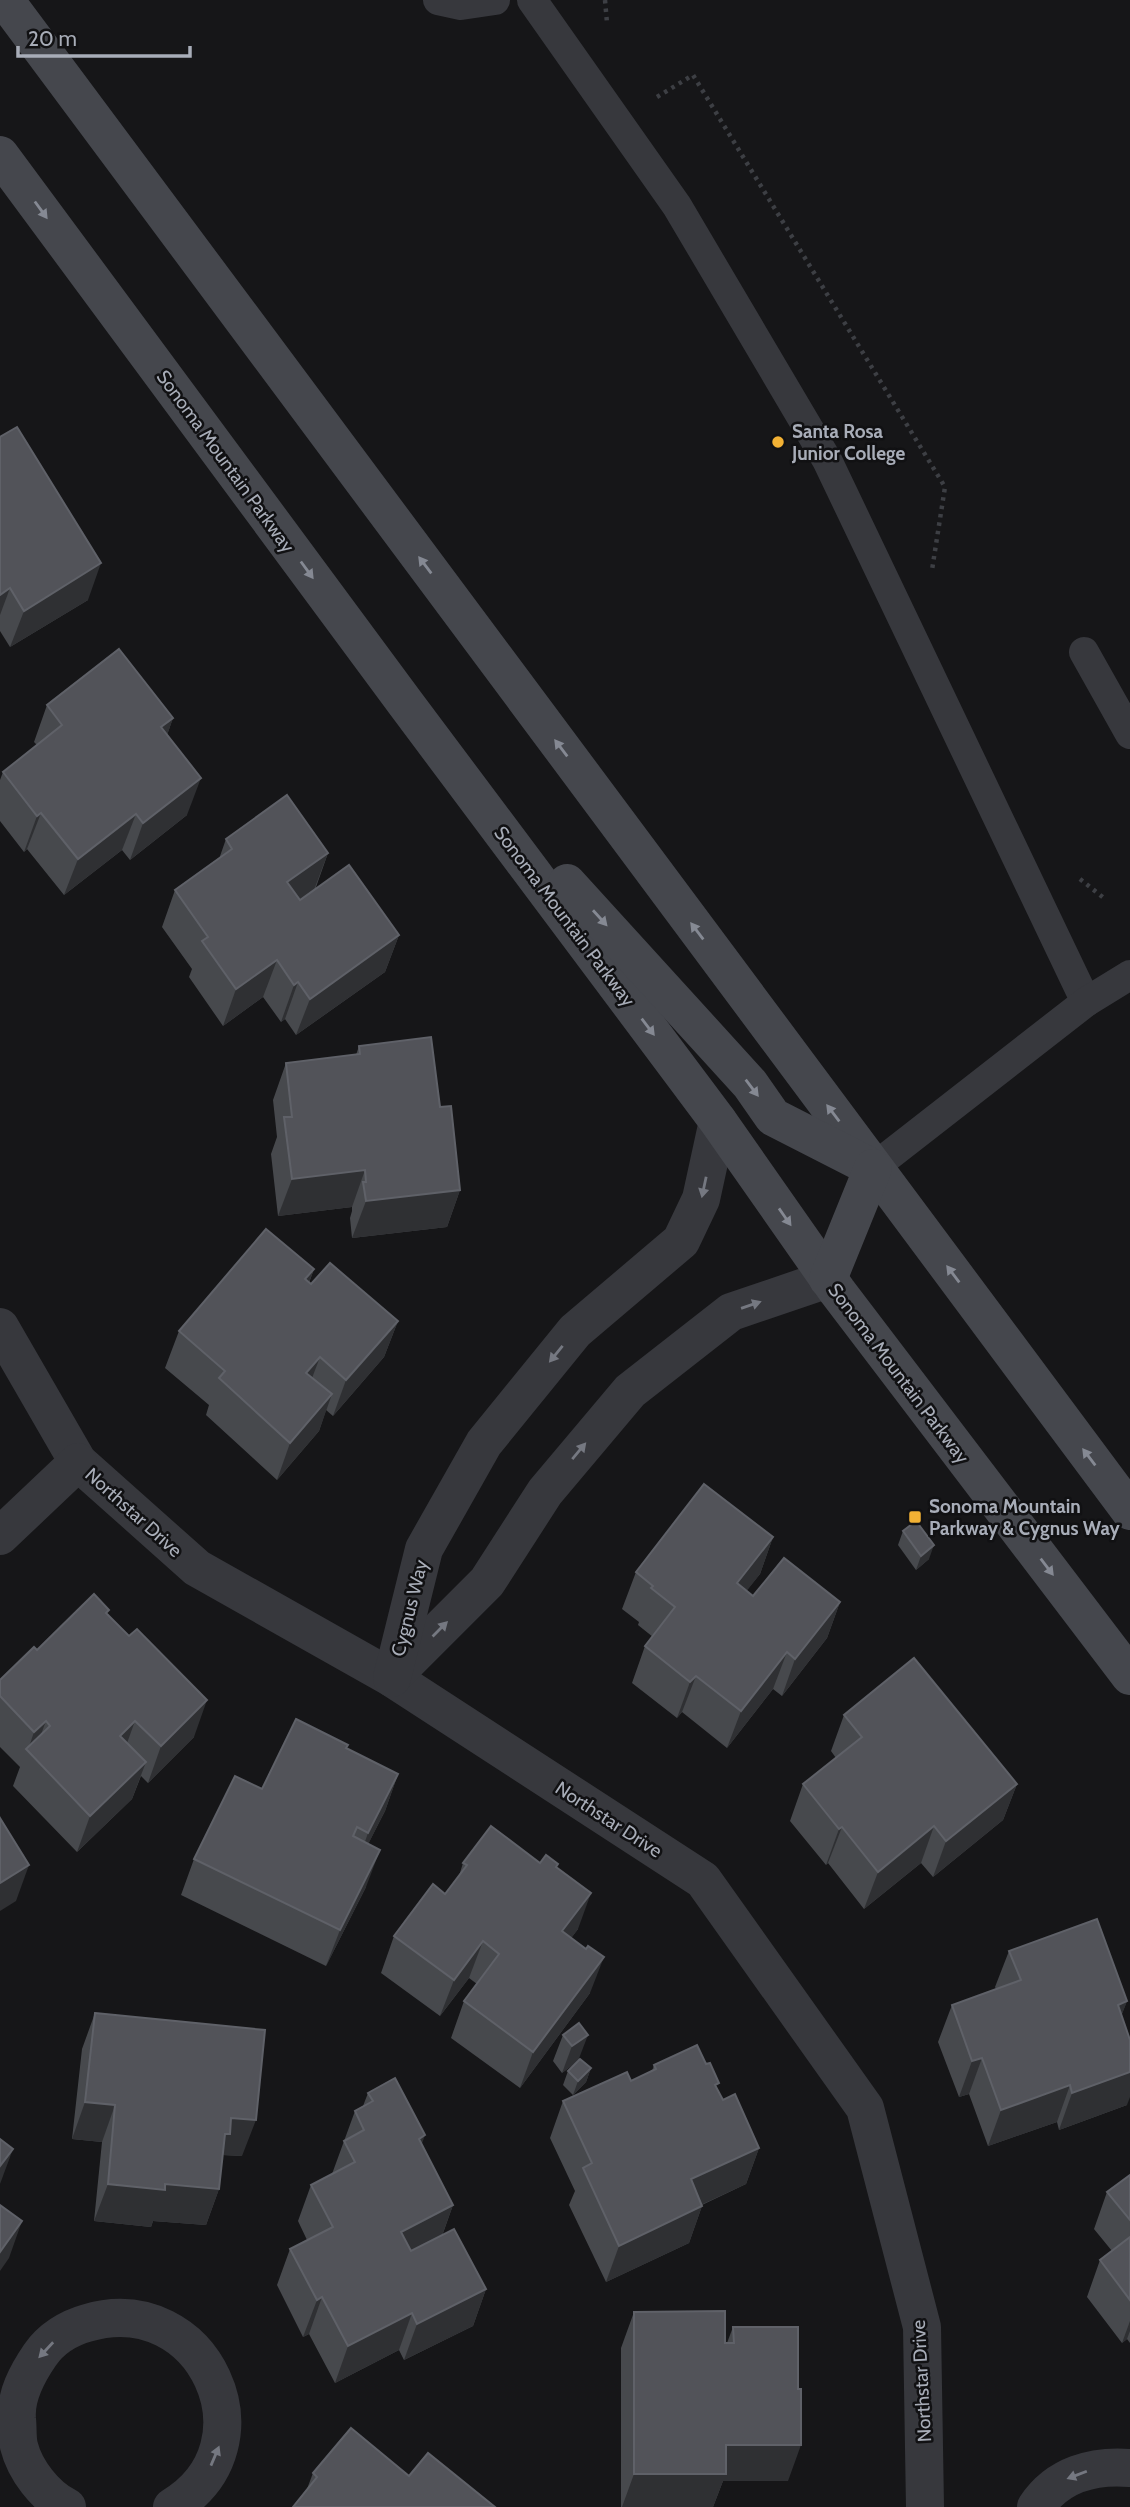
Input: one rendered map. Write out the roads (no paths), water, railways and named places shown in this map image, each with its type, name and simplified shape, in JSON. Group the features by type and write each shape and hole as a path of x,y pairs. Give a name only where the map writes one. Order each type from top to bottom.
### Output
{"main road":[{"path":"5,0 1130,1511"},
{"name":"Sonoma Mountain Parkway","path":"0,155 718,1121 828,1279 1130,1676"},
{"path":"406,704 750,1084 773,1117 873,1168"},
{"path":"828,1279 873,1168"}],"street":[{"name":"Cygnus Way","path":"392,1678 424,1549 484,1443 575,1331 681,1241 701,1199 718,1121"},
{"name":"Cygnus Way","path":"392,1678 486,1582 545,1492 629,1391 731,1312 828,1279"},
{"name":"Northstar Drive","path":"0,1327 78,1462 197,1568 392,1678 703,1880 865,2108 922,2327 925,2507"},
{"path":"0,1535 78,1462"},
{"path":"67,2507 58,2502 34,2477 19,2446 16,2410 26,2376 45,2348 72,2327 104,2318 138,2319 169,2330 195,2350 214,2378 222,2410 220,2443 207,2474 184,2500 172,2507"},
{"path":"1036,2507 1043,2496 1068,2477 1097,2467 1130,2468"}],"lane":[{"path":"438,0 461,5 495,0"},
{"path":"532,0 677,206 827,460 1086,1002"},
{"path":"1084,652 1130,734"},
{"path":"873,1168 1086,1002 1130,975"}],"place":[{"name":"Santa Rosa Junior College","path":"778,442"},
{"name":"Sonoma Mountain Parkway & Cygnus Way","path":"915,1517"}]}
